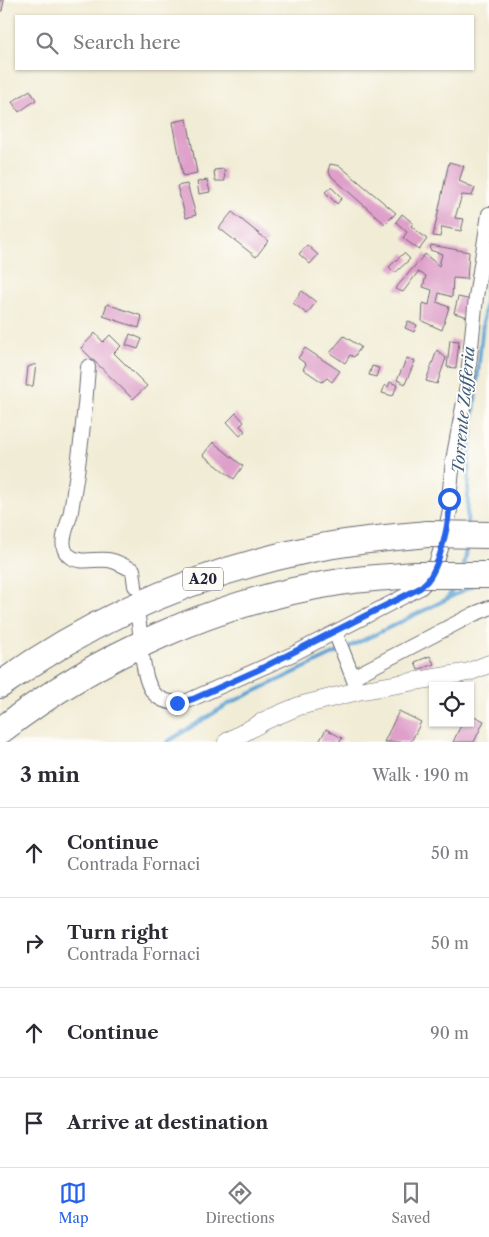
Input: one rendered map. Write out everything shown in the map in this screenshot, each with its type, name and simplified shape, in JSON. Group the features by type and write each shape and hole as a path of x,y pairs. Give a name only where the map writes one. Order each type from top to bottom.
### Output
{"highway":[{"name":"A20","path":"0,685 50,652 116,616 214,575 269,558 372,539 428,534 489,535"},
{"name":"A20","path":"0,731 68,683 97,666 130,649 196,621 244,604 314,587 371,578 416,575 489,575"}],"street":[{"path":"143,660 145,677 152,692 169,702 185,702 337,635 420,588 429,579 443,542 450,510 452,460 467,386 476,298 489,214"},
{"path":"88,367 80,449 70,516 63,544 64,550 73,558 109,560 133,570 135,586"},
{"path":"227,742 284,711 315,701 474,614 489,608"},
{"path":"138,617 140,632"},
{"path":"337,635 354,680"},
{"path":"354,680 469,672 489,664"}],"building":[{"path":"0,0 4,0 2,11 0,11"},
{"path":"30,90 36,100 19,112 12,102"},
{"path":"187,119 197,173 183,176 173,122"},
{"path":"449,162 464,166 459,181 475,188 472,196 462,195 455,218 464,219 461,231 442,227 440,237 433,236"},
{"path":"330,164 340,166 396,213 385,224 332,177 328,171"},
{"path":"224,169 225,181 215,181 214,170"},
{"path":"207,180 210,192 199,194 197,182"},
{"path":"187,184 196,215 186,218 177,186"},
{"path":"331,187 342,198 337,204 325,192"},
{"path":"232,212 268,241 256,257 219,228"},
{"path":"402,214 413,223 411,226 427,239 419,250 403,238 407,232 396,222"},
{"path":"307,245 318,255 310,264 299,254"},
{"path":"431,245 469,252 467,279 453,278 452,297 439,293 437,302 449,307 442,330 422,321 423,303 429,305 432,290 423,287 426,276 418,272 403,292 395,289 425,254 439,266 442,254 430,250"},
{"path":"404,253 410,259 395,273 389,267"},
{"path":"302,291 316,302 307,314 293,303"},
{"path":"458,297 472,300 468,317 454,313"},
{"path":"107,304 142,316 139,328 103,316"},
{"path":"408,321 417,325 414,332 405,328"},
{"path":"95,333 103,342 110,335 121,346 114,353 147,386 133,399 81,348"},
{"path":"130,334 142,339 138,349 126,345"},
{"path":"344,336 361,347 354,357 350,355 345,363 330,353"},
{"path":"450,340 459,341 456,368 447,367"},
{"path":"305,348 340,371 332,382 327,378 322,382 303,369 306,364 298,358"},
{"path":"437,350 446,358 437,384 426,381"},
{"path":"407,358 415,361 405,384 397,380"},
{"path":"36,364 33,386 26,386 28,367"},
{"path":"372,366 379,368 376,377 369,375"},
{"path":"390,382 397,385 393,396 382,393 385,385 388,387"},
{"path":"236,413 244,422 240,426 245,431 240,436 227,422"},
{"path":"213,442 243,466 234,479 203,455"},
{"path":"430,656 434,664 418,670 415,662"},
{"path":"399,711 421,722 411,742 384,742"},
{"path":"474,716 484,721 474,742 453,742 460,727 474,727"},
{"path":"326,729 342,738 340,742 319,742"}],"waterway":[{"name":"Torrente Zafferia","path":"467,526 469,462 489,264"},
{"name":"Torrente Zafferia","path":"463,565 467,545"},
{"name":"Torrente Zafferia","path":"167,742 230,703 447,599 455,585"},
{"path":"447,599 472,586"}],"route":[{"path":"177,703 193,699 292,654 420,588 429,579 437,561 450,510 449,499"}]}
